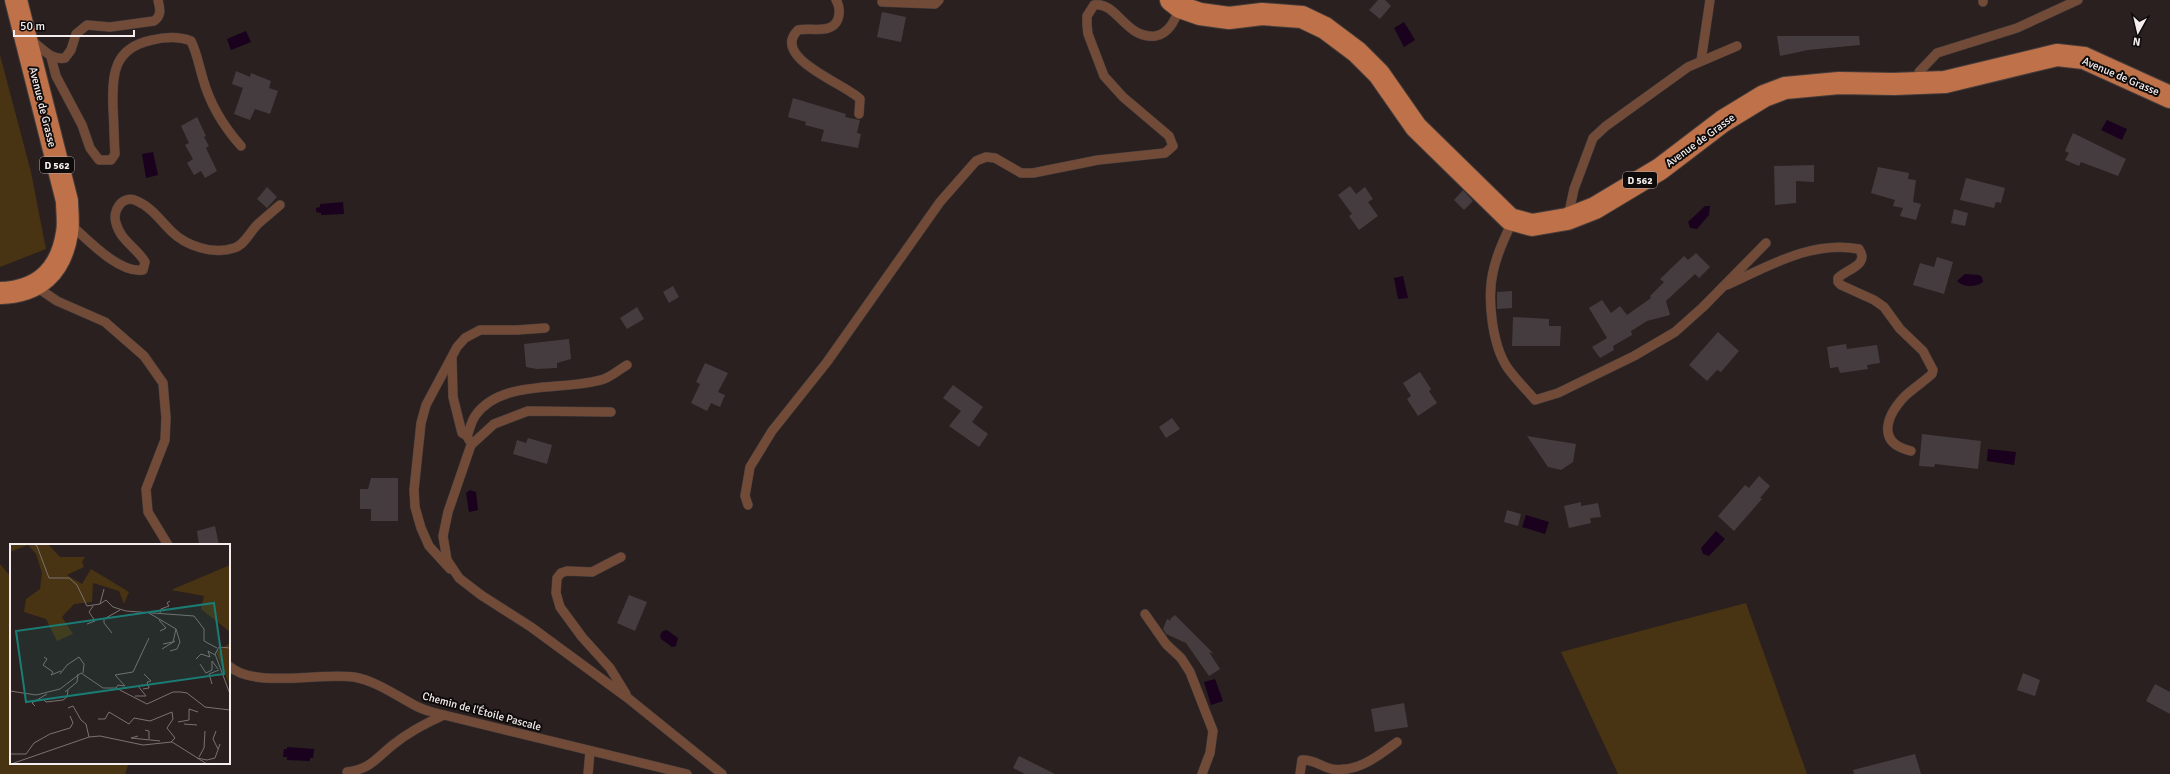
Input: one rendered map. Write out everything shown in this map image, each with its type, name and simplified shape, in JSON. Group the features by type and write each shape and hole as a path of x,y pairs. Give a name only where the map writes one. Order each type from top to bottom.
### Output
{"main road":[{"name":"Avenue de Grasse","path":"0,293 12,293 34,286 50,276 62,255 68,232 67,201 16,0"},
{"name":"Avenue de Grasse","path":"1176,4 1200,14 1229,18 1262,14 1302,17 1326,28 1357,52 1379,74 1416,127 1513,220 1532,226 1567,219 1595,208 1660,169 1723,122 1764,96 1785,88 1815,84 1914,84 1945,82 2057,55 2084,58 2170,97"}],"lane":[{"path":"50,57 58,60 65,58 71,50 76,34 87,25 110,27 154,21 159,17 160,9 158,0"},
{"path":"836,0 839,5 840,13 836,24 830,28 798,30 792,36 791,42 794,49 810,68 854,92 860,98 859,114"},
{"path":"882,2 926,5 935,4 939,0"},
{"path":"1701,61 1710,0"},
{"path":"1914,84 1919,72 1937,53 2017,28 2078,0"},
{"path":"748,505 745,496 750,467 772,431 827,362 940,202 976,161 986,157 995,158 1020,173 1033,173 1098,160 1165,153 1170,151 1174,146 1169,136 1123,97 1104,76 1088,34 1086,16 1094,5 1100,4 1108,8 1134,32 1152,36 1161,35 1169,29 1176,4"},
{"path":"25,35 41,46 50,57 56,76 82,125 90,148 99,160 111,160 115,154 114,73 120,60 126,52 134,46 146,41 176,37 191,40 203,81 214,106 228,131 241,146"},
{"path":"1567,219 1574,189 1593,138 1625,112 1688,67 1737,46"},
{"path":"67,222 114,261 128,269 138,271 143,270 145,262 141,255 123,237 116,224 115,213 121,203 129,200 136,200 161,219 182,240 201,248 217,250 234,248 243,243 258,223 280,206"},
{"path":"1513,220 1500,248 1493,273 1492,318 1497,346 1506,366 1536,400 1558,393 1634,356 1675,332 1724,286 1766,243"},
{"path":"1724,286 1783,259 1816,248 1844,246 1859,249 1863,254 1862,261 1859,265 1843,273 1838,278 1838,282 1841,285 1874,300 1884,307 1900,329 1923,351 1932,370 1932,374 1904,397 1888,425 1888,436 1892,444 1898,448 1911,451"},
{"path":"34,286 57,300 105,322 144,356 163,383 166,418 164,440 146,489 148,512 167,544"},
{"path":"545,328 480,330 465,338 452,356 426,405 421,423 414,490 415,507 421,528 429,546 459,578 481,595 531,627 629,699 722,774"},
{"path":"452,356 455,411 462,433 467,436 471,445"},
{"path":"467,436 474,417 482,408 496,397 508,393 579,385 605,378 627,365"},
{"path":"459,578 447,560 443,536 448,512 471,445 494,424 528,411 611,412"},
{"path":"621,557 592,572 567,570 561,573 557,578 556,594 560,607 582,637 610,668 629,699"},
{"path":"1145,614 1166,644 1181,658 1190,672 1213,731 1210,753 1202,774"},
{"name":"Chemin de l'Étoile Pascale","path":"230,667 236,672 278,678 354,677 375,684 420,708 444,715 590,752 687,774"},
{"path":"348,772 360,771 370,766 419,726 444,715"},
{"path":"1300,774 1302,760 1310,759 1331,768 1345,769 1358,767 1397,742"},
{"path":"588,774 590,752"}],"shaded area":[{"path":"1404,22 1415,40 1404,47 1394,28"},
{"path":"246,31 251,42 231,50 227,39"},
{"path":"0,55 31,172 46,249 0,267"},
{"path":"2107,120 2127,129 2122,140 2101,130"},
{"path":"153,152 158,175 146,178 142,154"},
{"path":"343,202 344,214 321,215 321,213 316,212 316,208 320,207 320,204"},
{"path":"1705,206 1710,206 1709,215 1697,229 1690,228 1688,222"},
{"path":"1965,274 1979,275 1982,277 1983,282 1973,286 1962,285 1957,281"},
{"path":"1403,276 1408,298 1398,299 1394,278"},
{"path":"1988,449 2016,452 2014,465 1987,461"},
{"path":"470,490 476,492 478,510 469,512 466,493"},
{"path":"1526,515 1549,522 1545,534 1522,527"},
{"path":"1716,531 1725,539 1709,556 1703,554 1701,548"},
{"path":"0,564 10,576 10,764 129,764 125,774 0,774"},
{"path":"1746,603 1807,774 1618,774 1561,652"},
{"path":"667,630 678,638 676,646 672,647 661,639 660,635 663,631"},
{"path":"1215,679 1223,701 1211,705 1204,682"},
{"path":"287,747 314,749 313,758 310,758 310,761 287,760 287,757 283,757 284,749 287,749"}],"building":[{"path":"1378,0 1385,0 1391,6 1380,19 1369,10"},
{"path":"882,12 906,17 901,42 877,37"},
{"path":"1777,36 1859,36 1860,45 1808,50 1780,56"},
{"path":"236,71 250,77 251,73 271,81 269,88 278,91 270,114 255,109 250,120 234,114 243,88 232,84"},
{"path":"793,98 846,114 845,117 860,120 857,133 861,134 858,148 821,141 824,130 805,125 806,122 788,117"},
{"path":"197,117 209,146 206,148 217,171 205,178 201,171 194,175 187,163 193,159 185,145 189,143 181,126"},
{"path":"2073,133 2126,159 2118,176 2081,162 2079,166 2065,160 2069,153 2065,151"},
{"path":"1814,165 1814,182 1796,181 1796,203 1775,205 1774,166"},
{"path":"1878,167 1909,173 1908,179 1916,180 1913,202 1921,204 1916,220 1900,216 1903,208 1893,206 1895,200 1871,193"},
{"path":"1966,178 2005,188 2001,203 1996,202 1994,208 1960,200"},
{"path":"1350,186 1356,194 1365,187 1373,199 1368,202 1378,216 1359,230 1349,216 1352,214 1338,195"},
{"path":"267,187 277,197 267,208 257,199"},
{"path":"1463,190 1473,201 1464,210 1454,200"},
{"path":"1954,209 1968,213 1965,226 1951,223"},
{"path":"1696,253 1710,267 1699,278 1695,274 1666,301 1670,315 1647,321 1631,331 1632,335 1613,346 1614,350 1600,358 1592,347 1607,338 1589,308 1602,300 1611,313 1620,306 1627,315 1651,298 1650,296 1664,282 1660,279 1684,256 1688,260"},
{"path":"1937,257 1953,262 1944,294 1913,285 1920,263 1934,267"},
{"path":"673,286 679,297 669,303 663,292"},
{"path":"1512,291 1512,308 1497,309 1497,292"},
{"path":"637,307 644,319 627,329 620,318"},
{"path":"1513,317 1549,319 1549,326 1561,326 1560,346 1512,346"},
{"path":"1718,332 1739,351 1721,372 1717,370 1707,381 1689,365"},
{"path":"569,339 571,359 557,363 557,368 537,369 526,367 524,344"},
{"path":"1846,344 1847,349 1877,345 1880,363 1867,365 1868,369 1840,373 1838,367 1830,368 1827,347"},
{"path":"705,363 728,373 718,392 725,395 720,407 711,403 707,411 691,403 700,384 696,382"},
{"path":"1420,372 1431,389 1429,391 1437,403 1418,416 1407,399 1411,396 1403,383"},
{"path":"953,385 983,407 972,422 988,434 979,447 949,426 961,411 943,398"},
{"path":"1172,418 1180,429 1166,438 1159,427"},
{"path":"1922,434 1981,441 1978,469 1935,464 1934,467 1919,466"},
{"path":"1527,436 1576,444 1573,462 1561,470 1548,467"},
{"path":"528,438 552,445 547,464 513,454 517,440 526,443"},
{"path":"1759,476 1770,486 1760,498 1762,499 1734,531 1718,516 1745,485 1749,488"},
{"path":"371,478 398,478 398,521 371,521 371,509 360,509 360,489 368,489"},
{"path":"1581,502 1581,506 1598,503 1601,517 1590,518 1591,523 1569,528 1564,506"},
{"path":"1507,510 1521,514 1518,526 1504,522"},
{"path":"215,526 219,544 199,544 197,531"},
{"path":"629,595 647,602 635,631 617,623"},
{"path":"1175,615 1214,654 1209,652 1220,669 1209,676 1186,643 1166,634 1163,629 1167,619 1171,621 1170,619"},
{"path":"2023,673 2040,680 2035,696 2017,690"},
{"path":"2155,684 2170,692 2170,714 2146,701"},
{"path":"1404,703 1408,727 1375,732 1371,709"},
{"path":"1915,754 1921,774 1854,774 1853,770"},
{"path":"1019,756 1055,774 1025,774 1013,768"}]}
